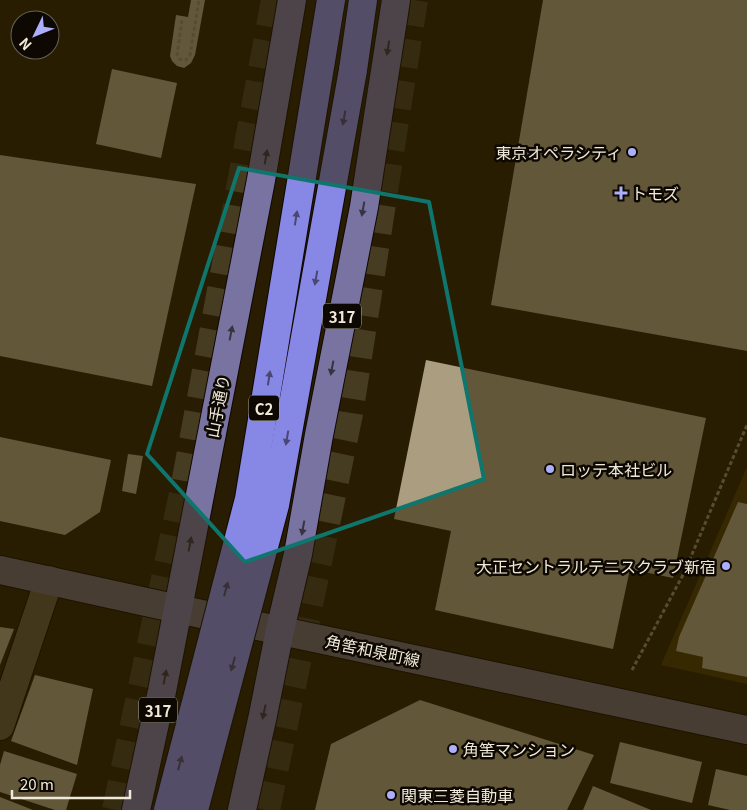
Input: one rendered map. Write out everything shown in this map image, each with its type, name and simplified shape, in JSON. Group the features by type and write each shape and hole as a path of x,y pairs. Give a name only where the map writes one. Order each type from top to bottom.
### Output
{"highway":[{"name":"C2","path":"168,810 249,499 331,0"},
{"name":"C2","path":"194,810 275,505 353,70 363,0"}],"main road":[{"name":"山手通り","path":"136,810 178,609 262,180 292,0"},
{"name":"317","path":"242,810 298,554 319,435 364,208 396,0"},
{"name":"角筈和泉町線","path":"0,570 747,730"}],"street":[{"path":"0,726 49,580"}],"path":[{"path":"182,20 177,55 178,59 186,60 190,55 199,0"},
{"path":"631,673 684,573 747,425"}],"highlighted area":[{"path":"239,168 429,202 484,479 245,562 147,454"}],"shaded area":[{"name":"大正セントラルテニスクラブ新宿","path":"747,467 747,684 661,665"}],"building":[{"path":"191,0 205,0 195,55 191,63 184,68 177,66 170,56 176,15 188,17"},
{"name":"東京オペラシティ","path":"543,0 747,0 747,351 491,305"},
{"path":"112,69 177,83 161,158 96,144"},
{"path":"0,155 196,184 152,386 0,356"},
{"name":"ロッテ本社ビル","path":"426,360 706,418 673,578 630,569 613,649 435,610 451,531 394,519"},
{"path":"0,437 111,460 100,512 65,535 0,521"},
{"path":"128,454 143,456 136,494 122,491"},
{"name":"大正セントラルテニスクラブ新宿","path":"738,502 747,504 747,677 702,668 703,657 676,651 679,637"},
{"path":"0,627 14,629 0,665"},
{"path":"35,675 93,689 77,765 11,741"},
{"name":"角筈マンション","path":"420,700 594,755 567,810 315,810 331,744"},
{"path":"620,742 702,762 692,803 610,783"},
{"path":"4,751 77,774 66,810 55,810 0,792 0,765"},
{"path":"716,769 747,776 747,810 730,810 708,805"},
{"path":"593,786 651,810 583,810"},
{"path":"0,797 33,810 0,810"}],"tunnel":[{"path":"116,810 185,484 275,0"},
{"path":"266,810 349,414 414,0"}],"place":[{"name":"東京オペラシティ","path":"632,152"},
{"name":"トモズ","path":"621,193"},
{"name":"ロッテ本社ビル","path":"550,469"},
{"name":"大正セントラルテニスクラブ新宿","path":"726,566"},
{"name":"角筈マンション","path":"453,749"},
{"name":"関東三菱自動車","path":"391,795"}]}
